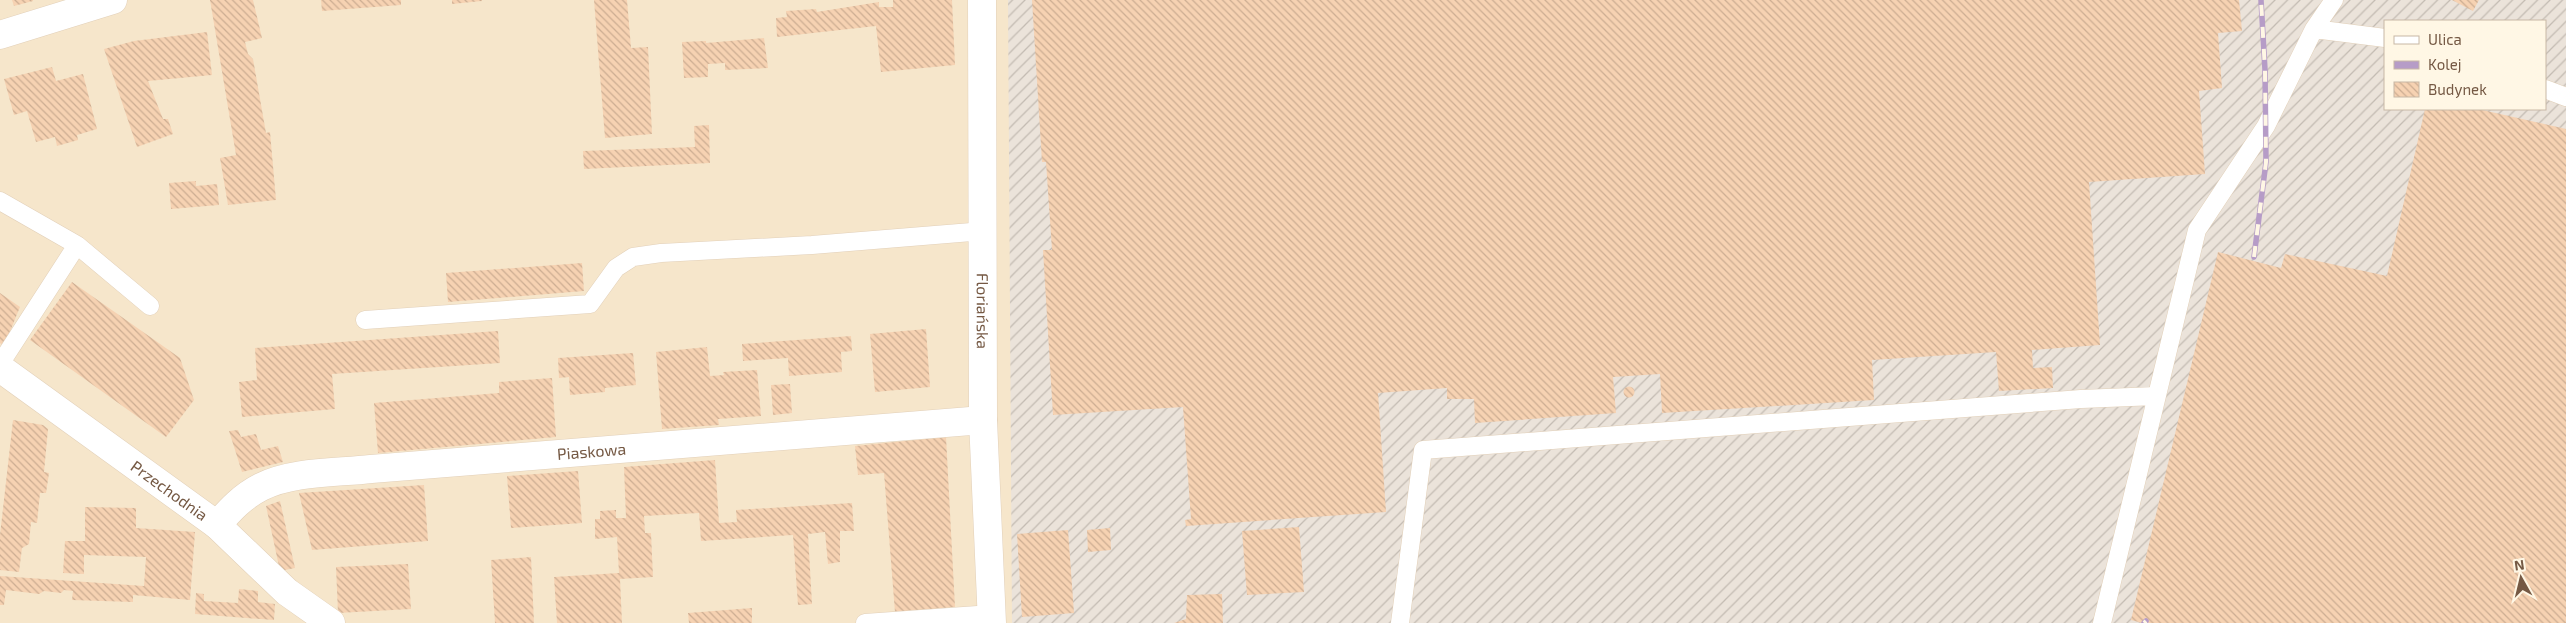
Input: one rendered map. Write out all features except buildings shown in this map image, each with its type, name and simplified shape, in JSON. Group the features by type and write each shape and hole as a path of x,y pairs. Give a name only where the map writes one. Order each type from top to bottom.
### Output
{"street":[{"path":"0,35 113,0"},
{"name":"Floriańska","path":"982,0 984,231 982,420 992,618"},
{"name":"Przechodnia","path":"0,366 217,525 287,592 330,623"},
{"name":"Piaskowa","path":"217,525 235,504 261,487 293,477 381,468 982,420"}],"lane":[{"path":"2314,29 2323,0"},
{"path":"2102,623 2197,230 2266,126 2314,29 2334,0"},
{"path":"2314,29 2384,38"},
{"path":"2546,89 2566,97"},
{"path":"0,201 77,245 150,306"},
{"path":"365,320 590,304 616,268 633,257 661,253 812,245 984,231"},
{"path":"0,366 77,245"},
{"path":"1400,623 1423,450 2081,399 2156,396"},
{"path":"865,623 992,618"}],"shaded area":[{"path":"0,0 1008,0 1223,623 0,623"},
{"path":"1008,0 2566,0 2566,623 1012,623"}],"railway":[{"path":"2254,257 2266,162 2265,70 2261,0"}]}
